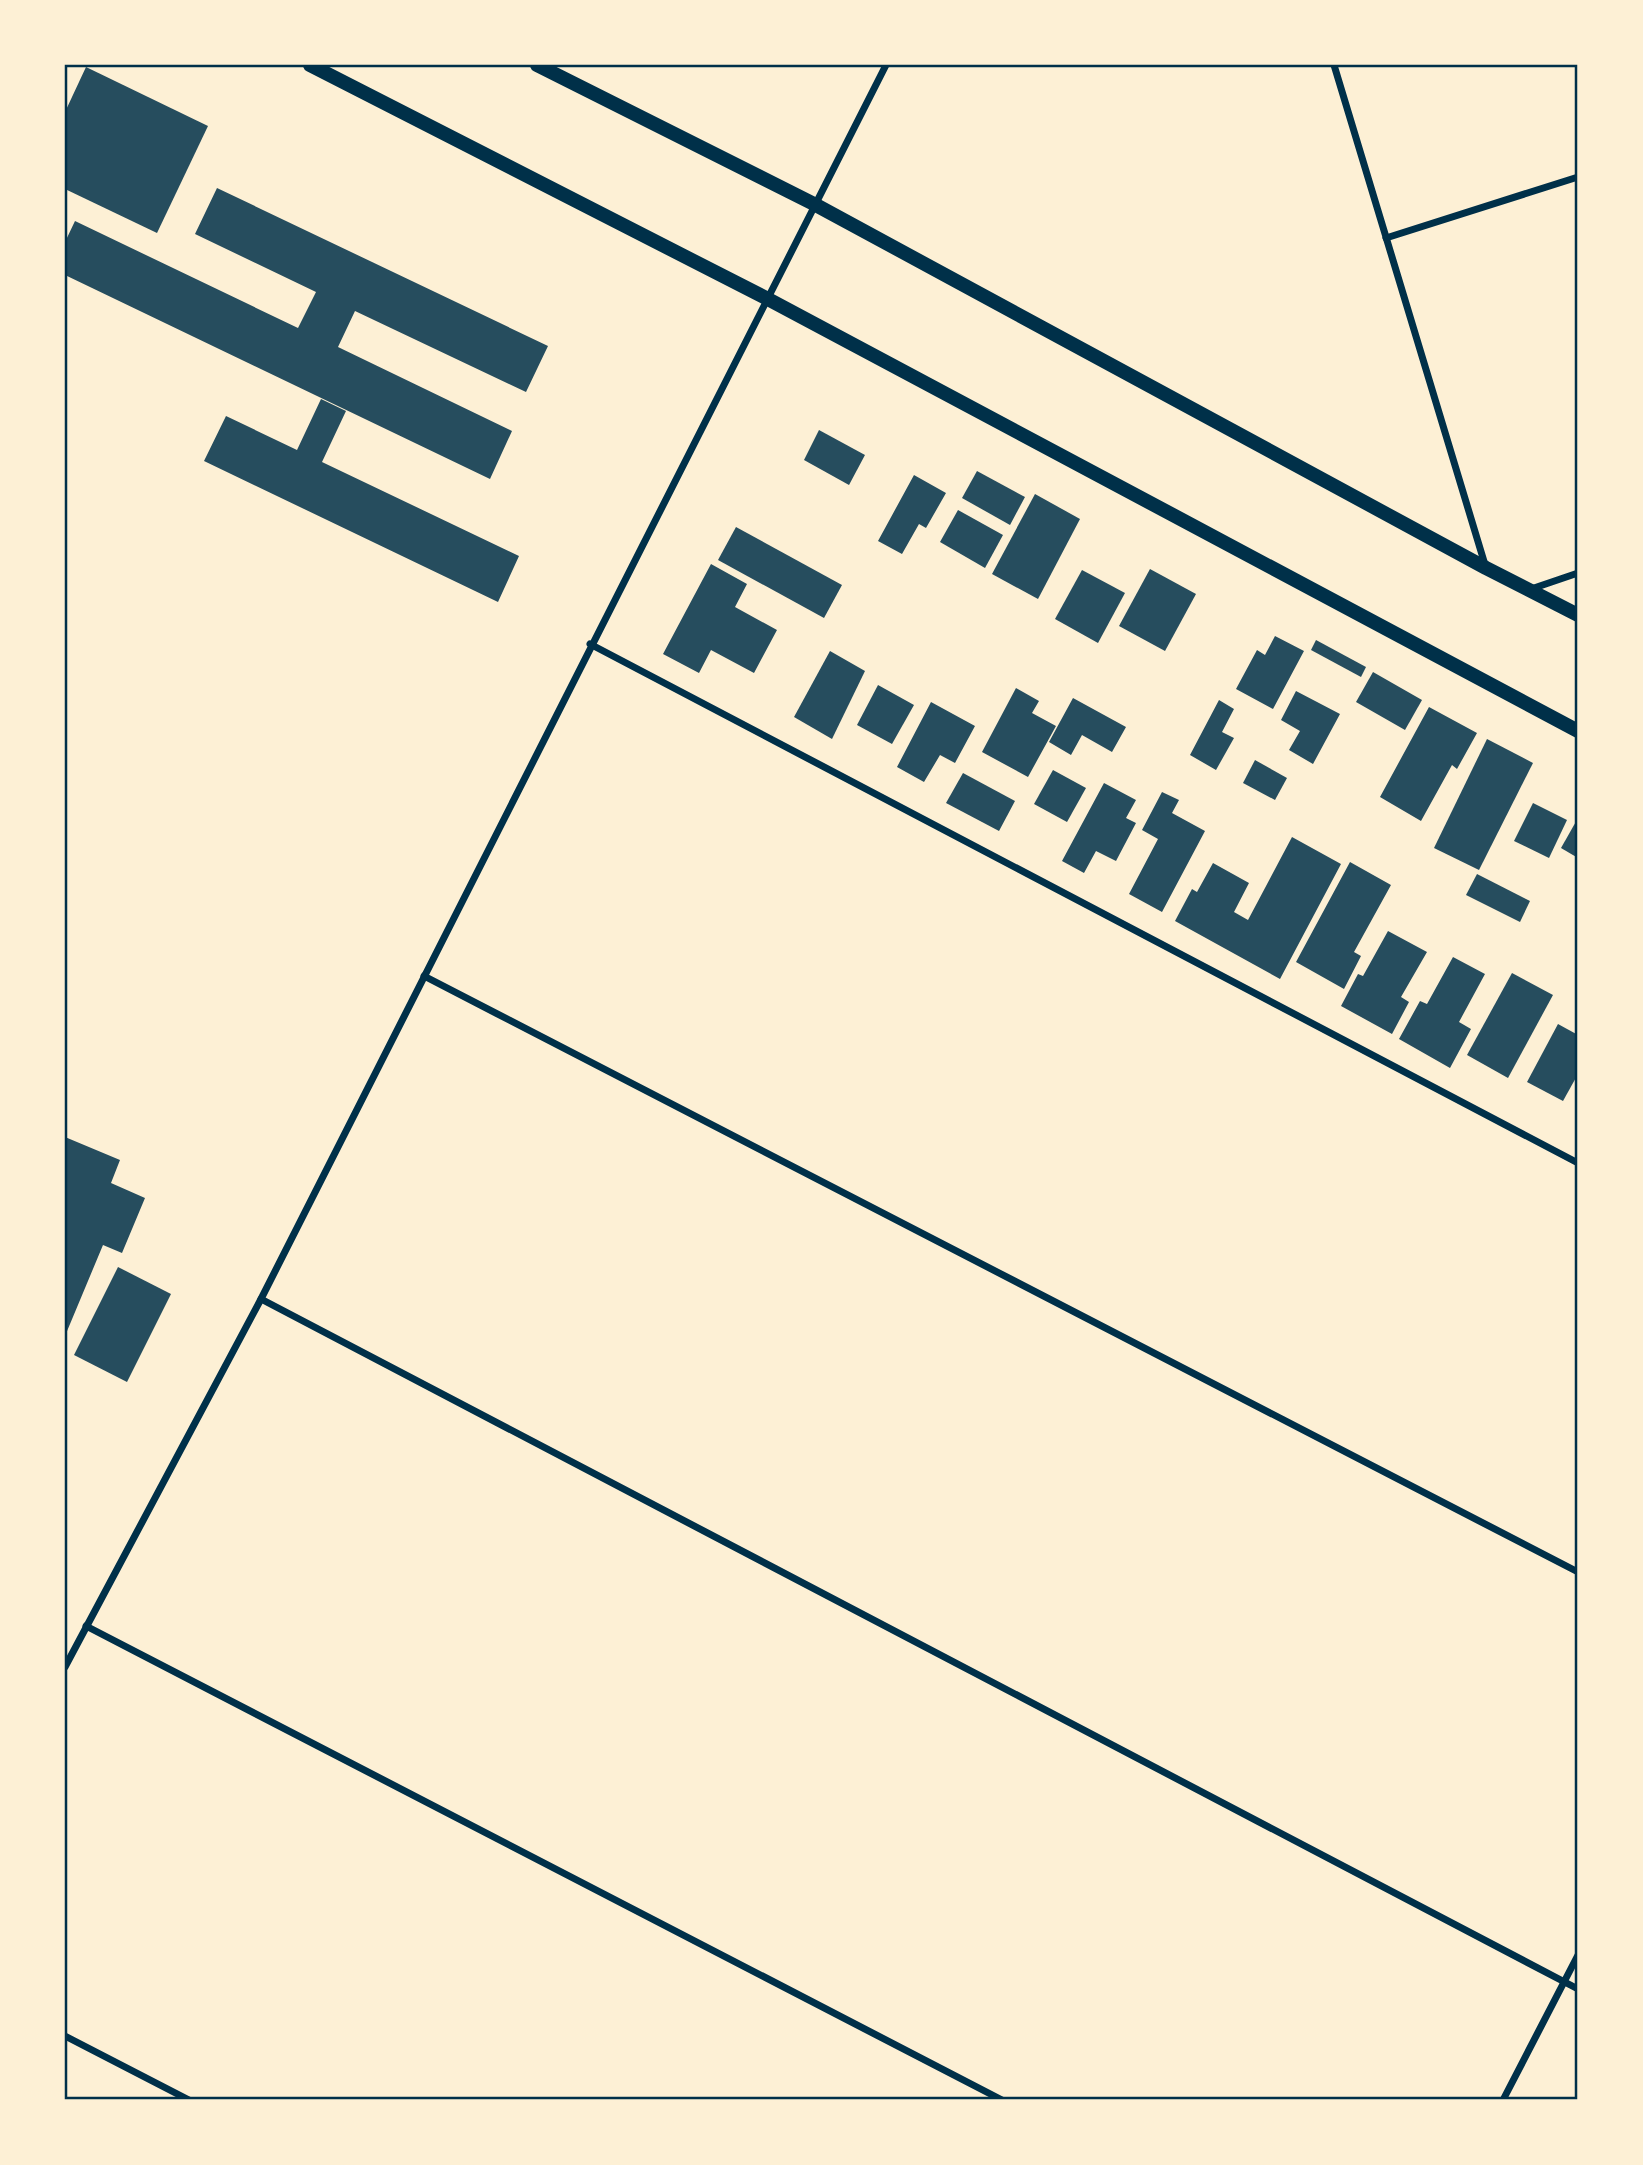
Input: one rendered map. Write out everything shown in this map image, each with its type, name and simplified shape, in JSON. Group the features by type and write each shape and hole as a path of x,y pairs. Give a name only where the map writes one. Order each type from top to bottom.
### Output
{"main road":[{"path":"310,65 766,298 1578,731"},
{"path":"537,65 814,204 1486,568 1578,615"}],"street":[{"path":"65,1667 261,1298 590,644 886,65"},
{"path":"1334,65 1486,568"},
{"path":"1386,238 1578,177"},
{"path":"1530,589 1578,573"},
{"path":"590,644 1578,1163"},
{"path":"424,976 1578,1572"},
{"path":"261,1298 1578,1989"},
{"path":"86,1626 1002,2100"},
{"path":"1503,2100 1578,1955"},
{"path":"65,2036 189,2100"}],"building":[{"path":"86,67 208,126 157,233 65,189 65,112"},
{"path":"217,188 548,346 526,392 355,311 338,347 512,431 490,479 65,275 65,242 75,221 298,328 316,292 195,234"},
{"path":"321,399 346,411 322,462 519,556 498,602 204,461 226,416 297,450"},
{"path":"819,430 865,455 849,485 804,460"},
{"path":"977,471 1025,497 1010,525 962,498"},
{"path":"914,475 946,493 926,528 919,524 902,554 878,541"},
{"path":"1035,494 1080,519 1038,599 992,574"},
{"path":"958,510 1003,535 985,568 940,542"},
{"path":"736,527 842,585 824,618 718,560"},
{"path":"711,564 747,584 735,607 777,630 754,673 711,650 699,673 663,654"},
{"path":"1150,569 1196,594 1165,651 1119,626"},
{"path":"1082,570 1125,593 1098,643 1055,619"},
{"path":"1275,636 1304,651 1273,709 1236,689 1257,650 1265,655"},
{"path":"1316,640 1366,667 1361,677 1311,650"},
{"path":"830,651 865,671 832,739 794,717"},
{"path":"1373,672 1422,700 1405,730 1356,702"},
{"path":"878,685 914,705 892,744 857,725"},
{"path":"1016,688 1039,701 1032,713 1056,726 1028,777 982,752"},
{"path":"1296,691 1340,714 1313,764 1289,750 1300,731 1281,720"},
{"path":"1073,698 1126,727 1112,752 1082,735 1071,755 1049,742"},
{"path":"1219,700 1234,709 1222,732 1234,738 1216,770 1190,755"},
{"path":"931,702 975,726 955,763 940,755 924,782 897,767"},
{"path":"1429,707 1477,733 1457,769 1452,765 1421,821 1380,797"},
{"path":"1487,739 1533,763 1479,870 1434,848"},
{"path":"1255,760 1287,778 1275,800 1243,783"},
{"path":"1053,770 1086,788 1067,822 1034,804"},
{"path":"963,773 1015,801 999,831 946,803"},
{"path":"1104,783 1136,800 1126,818 1136,823 1116,861 1096,851 1084,873 1062,861"},
{"path":"1162,792 1179,800 1172,813 1205,831 1162,912 1129,894 1158,839 1142,830"},
{"path":"1533,803 1567,820 1549,858 1514,841"},
{"path":"1578,818 1578,858 1561,848"},
{"path":"1292,837 1341,864 1280,979 1175,921 1192,889 1197,892 1213,863 1249,883 1234,912 1248,920"},
{"path":"1350,862 1391,885 1354,952 1361,956 1344,989 1296,962"},
{"path":"1477,874 1530,901 1520,922 1466,895"},
{"path":"1388,931 1427,952 1401,997 1409,1002 1392,1034 1341,1006 1358,974 1363,976"},
{"path":"1453,957 1485,974 1459,1022 1471,1029 1450,1068 1399,1039 1420,1001 1427,1004"},
{"path":"1512,973 1553,995 1508,1078 1467,1055"},
{"path":"1558,1024 1578,1035 1578,1074 1563,1101 1527,1082"},
{"path":"65,1137 120,1160 111,1183 145,1198 122,1253 103,1245 65,1336"},
{"path":"118,1267 171,1294 127,1382 74,1355"}]}
